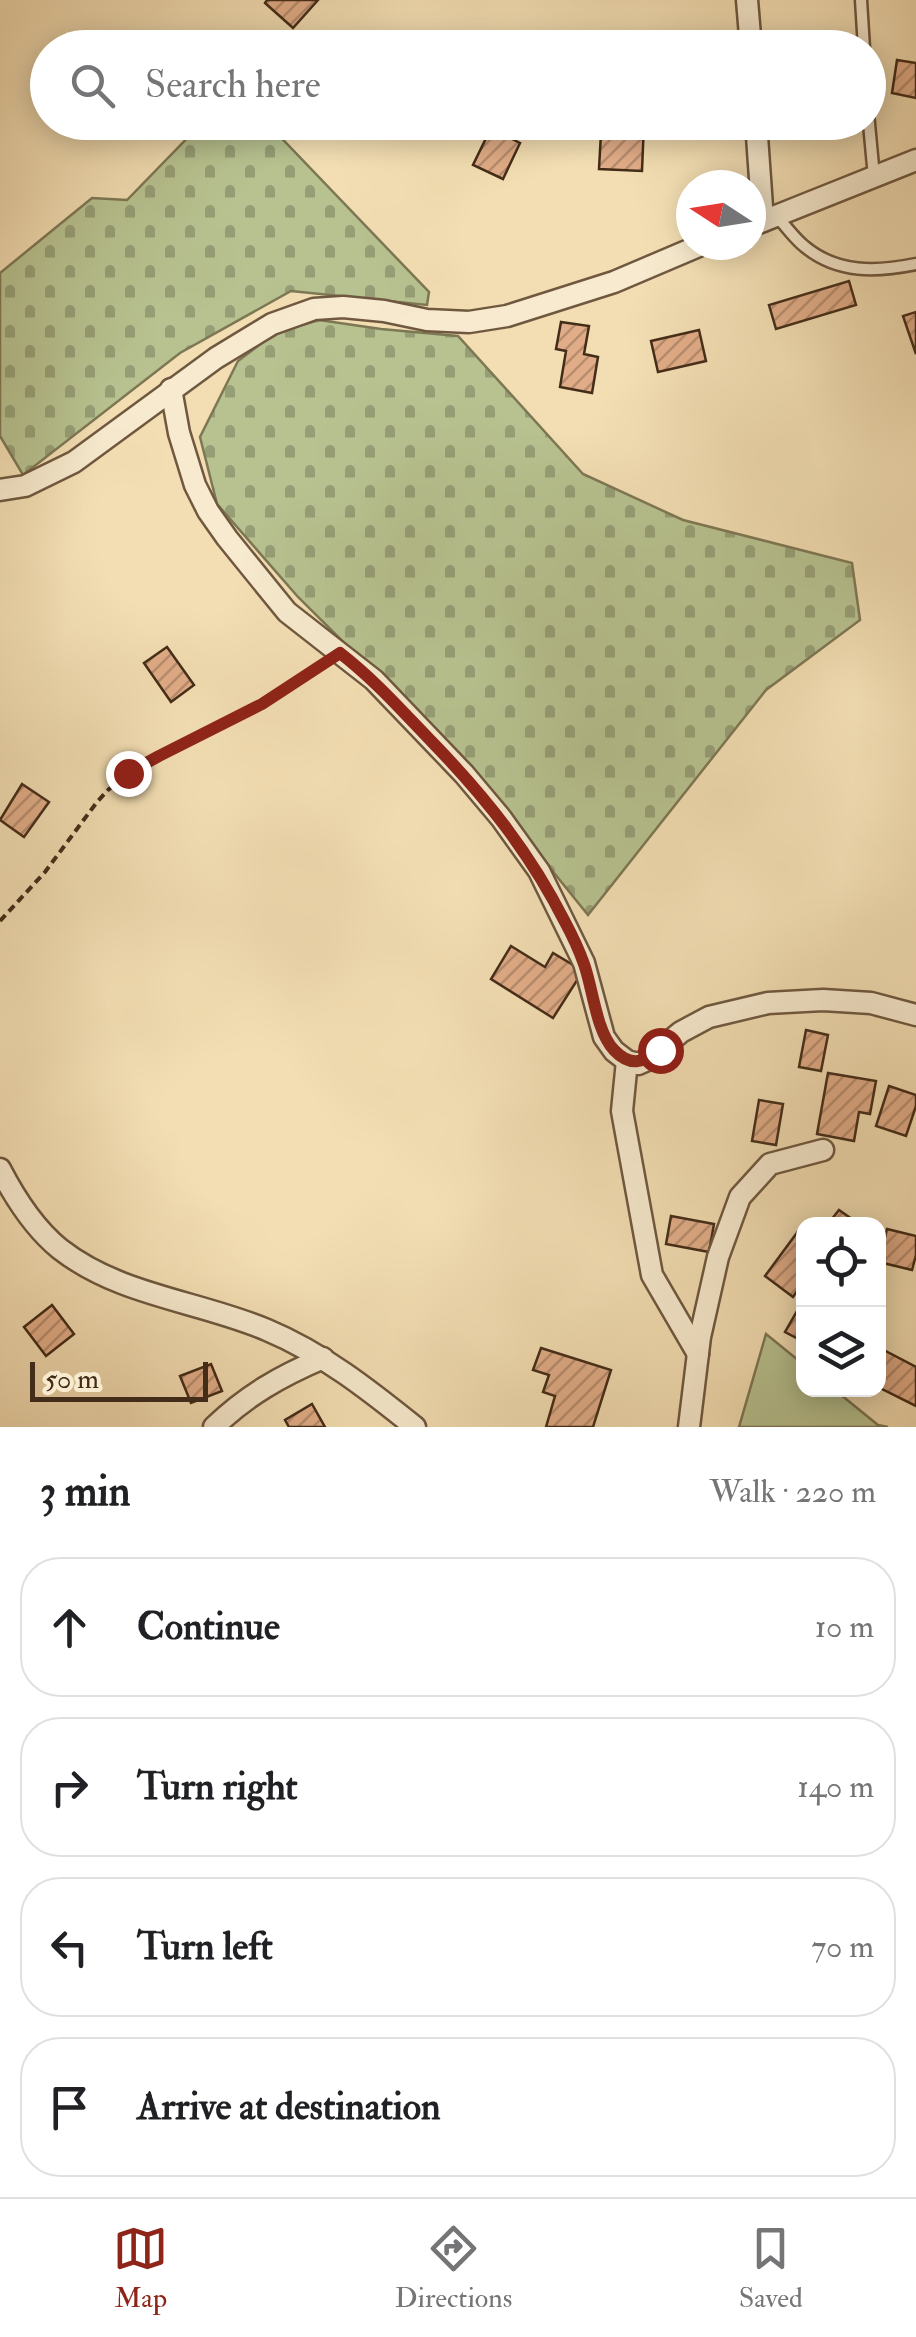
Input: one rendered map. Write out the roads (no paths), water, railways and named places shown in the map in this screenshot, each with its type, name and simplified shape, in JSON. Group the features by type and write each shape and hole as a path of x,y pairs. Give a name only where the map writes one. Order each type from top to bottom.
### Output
{"street":[{"path":"746,0 749,30"},
{"path":"757,140 759,170"},
{"path":"766,220 916,160"},
{"path":"0,490 25,486 74,462 171,389 272,324 314,310 343,307 427,320 468,322 506,316 614,282 676,256"},
{"path":"171,389 194,485 208,512 287,612 374,680 502,818 538,871 566,924 584,963 604,1037 614,1051 638,1064 709,1017 768,1003 872,1002 916,1015"},
{"path":"627,1060 622,1111 652,1275 698,1354"},
{"path":"690,1427 700,1337 718,1257 740,1197 770,1164 823,1150"},
{"path":"0,1169 34,1223 58,1248 87,1267 128,1286 269,1330 323,1358 415,1427"},
{"path":"214,1427 258,1390 323,1358"}],"lane":[{"path":"861,0 863,30"},
{"path":"870,140 874,178"},
{"path":"766,223 830,260 854,268 882,271 916,264"}]}
